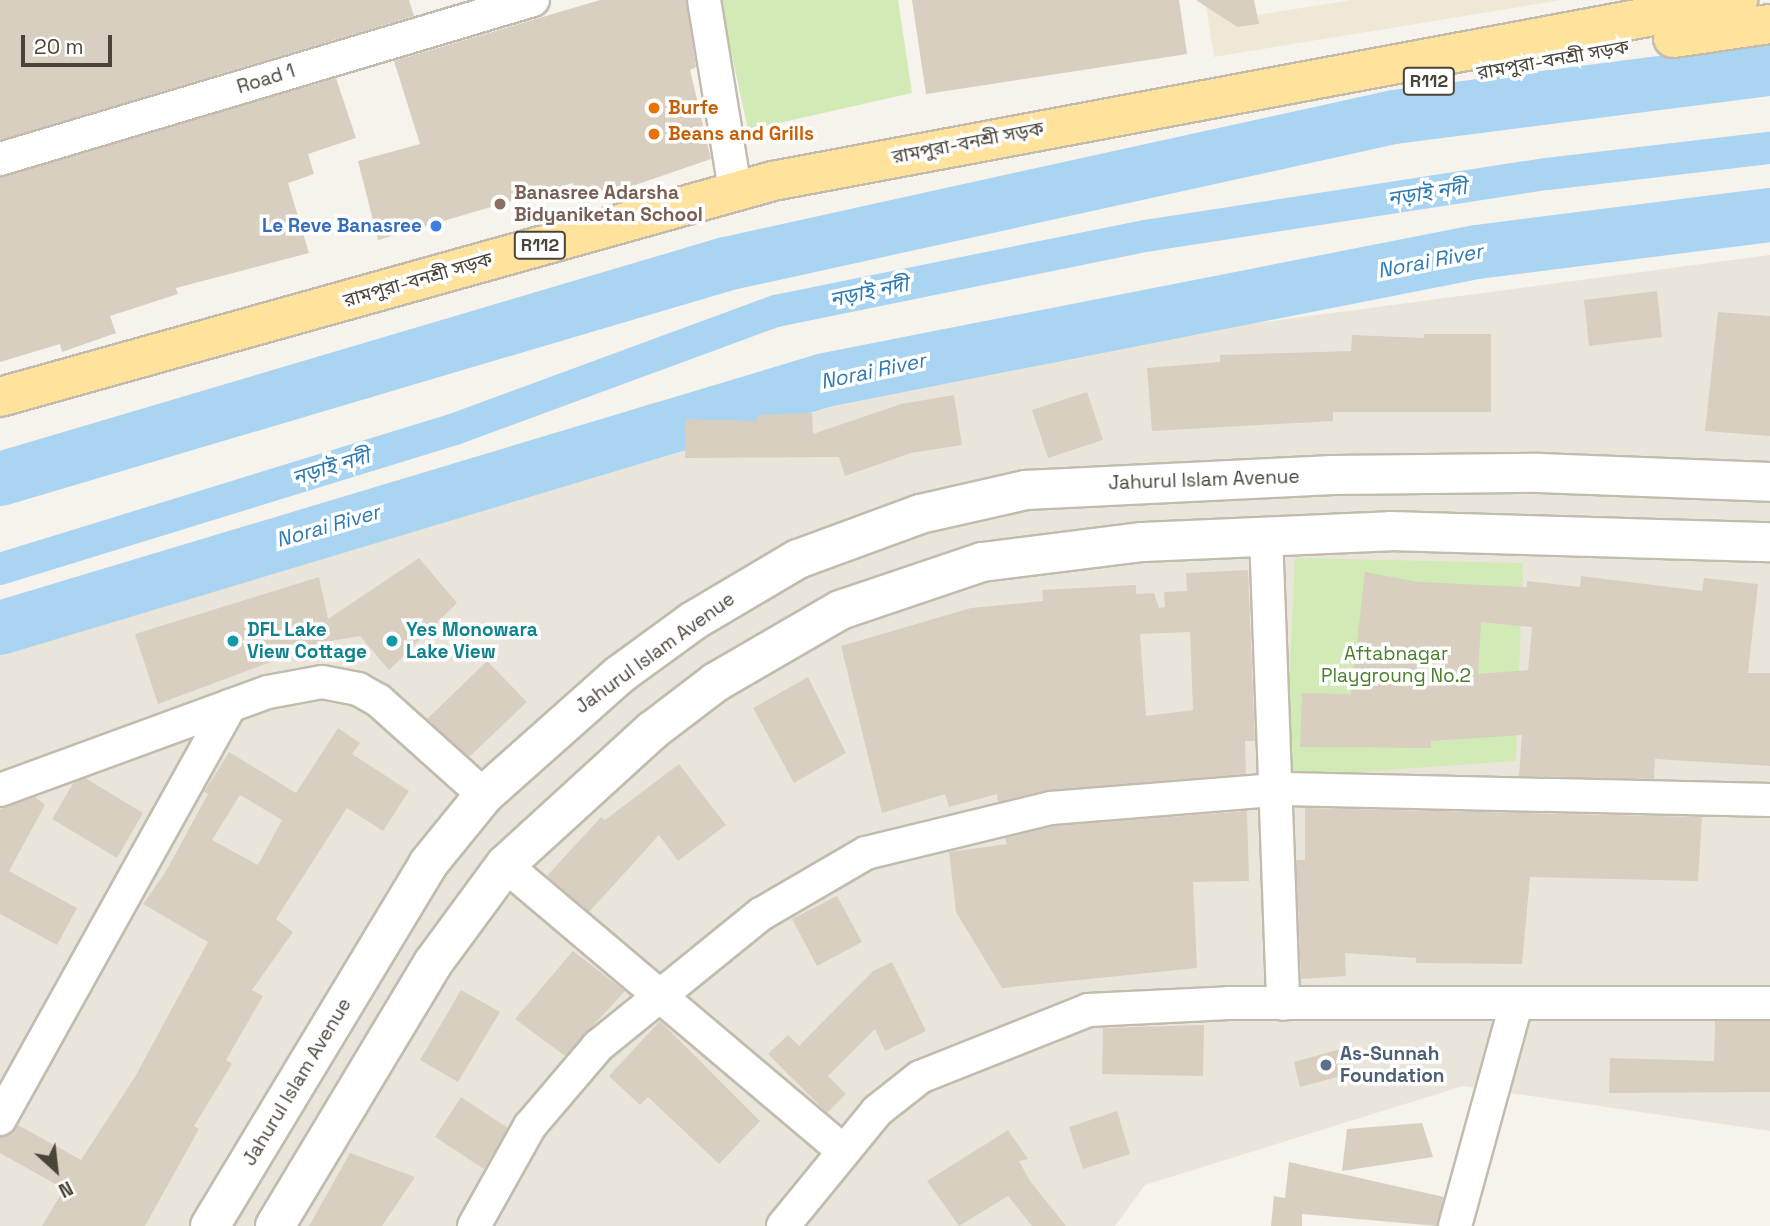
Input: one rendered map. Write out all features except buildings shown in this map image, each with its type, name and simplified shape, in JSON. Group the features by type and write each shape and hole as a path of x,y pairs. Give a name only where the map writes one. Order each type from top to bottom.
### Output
{"main road":[{"name":"রামপুরা-বনশ্রী সড়ক","path":"0,397 736,190 1086,121 1738,0"},
{"name":"রামপুরা-বনশ্রী সড়ক","path":"1086,121 1363,93 1770,24"}],"street":[{"name":"Road 1","path":"0,159 533,0"},
{"path":"704,0 736,190"},
{"name":"Jahurul Islam Avenue","path":"210,1226 428,864 484,795 619,675 747,587 847,538 967,500 1136,481 1539,473 1770,482"},
{"path":"275,1226 433,963 505,865 653,730 716,682 840,610 934,575 1034,552 1266,534 1390,531 1770,542"},
{"path":"1266,534 1283,1003"},
{"path":"0,790 297,683 358,689 378,700 484,795"},
{"path":"0,1119 230,706"},
{"path":"480,1224 530,1126 598,1046 761,914 866,853 1051,808 1276,789 1770,800"},
{"path":"505,865 842,1150"},
{"path":"783,1226 842,1150 920,1077 1088,1010 1283,1003 1770,1003"},
{"path":"1455,1226 1516,1004"}],"shaded area":[{"path":"1205,0 1217,0 1219,16 1237,27 1259,24 1257,15 1351,0 1562,0 1214,57"},
{"path":"1770,255 1770,1131 1463,1086 1145,1185 1115,1226 0,1226 0,628 652,403"}],"green space":[{"path":"720,0 898,0 912,93 748,130"},
{"name":"Aftabnagar Playgroung No.2","path":"1295,558 1523,563 1516,761 1285,777"}],"waterway":[{"name":"Norai River","path":"0,479 726,264 1394,117 1770,69"},
{"name":"নড়াই নদী","path":"0,569 455,429 776,311 1145,236 1547,174 1770,148"},
{"name":"Norai River","path":"0,628 825,380 1477,252 1770,215"}],"place":[{"name":"Burfe","path":"654,108"},
{"name":"Beans and Grills","path":"654,134"},
{"name":"Banasree Adarsha Bidyaniketan School","path":"500,204"},
{"name":"Le Reve Banasree","path":"436,226"},
{"name":"DFL Lake View Cottage","path":"233,641"},
{"name":"Yes Monowara Lake View","path":"392,641"},
{"name":"As-Sunnah Foundation","path":"1326,1065"}]}
